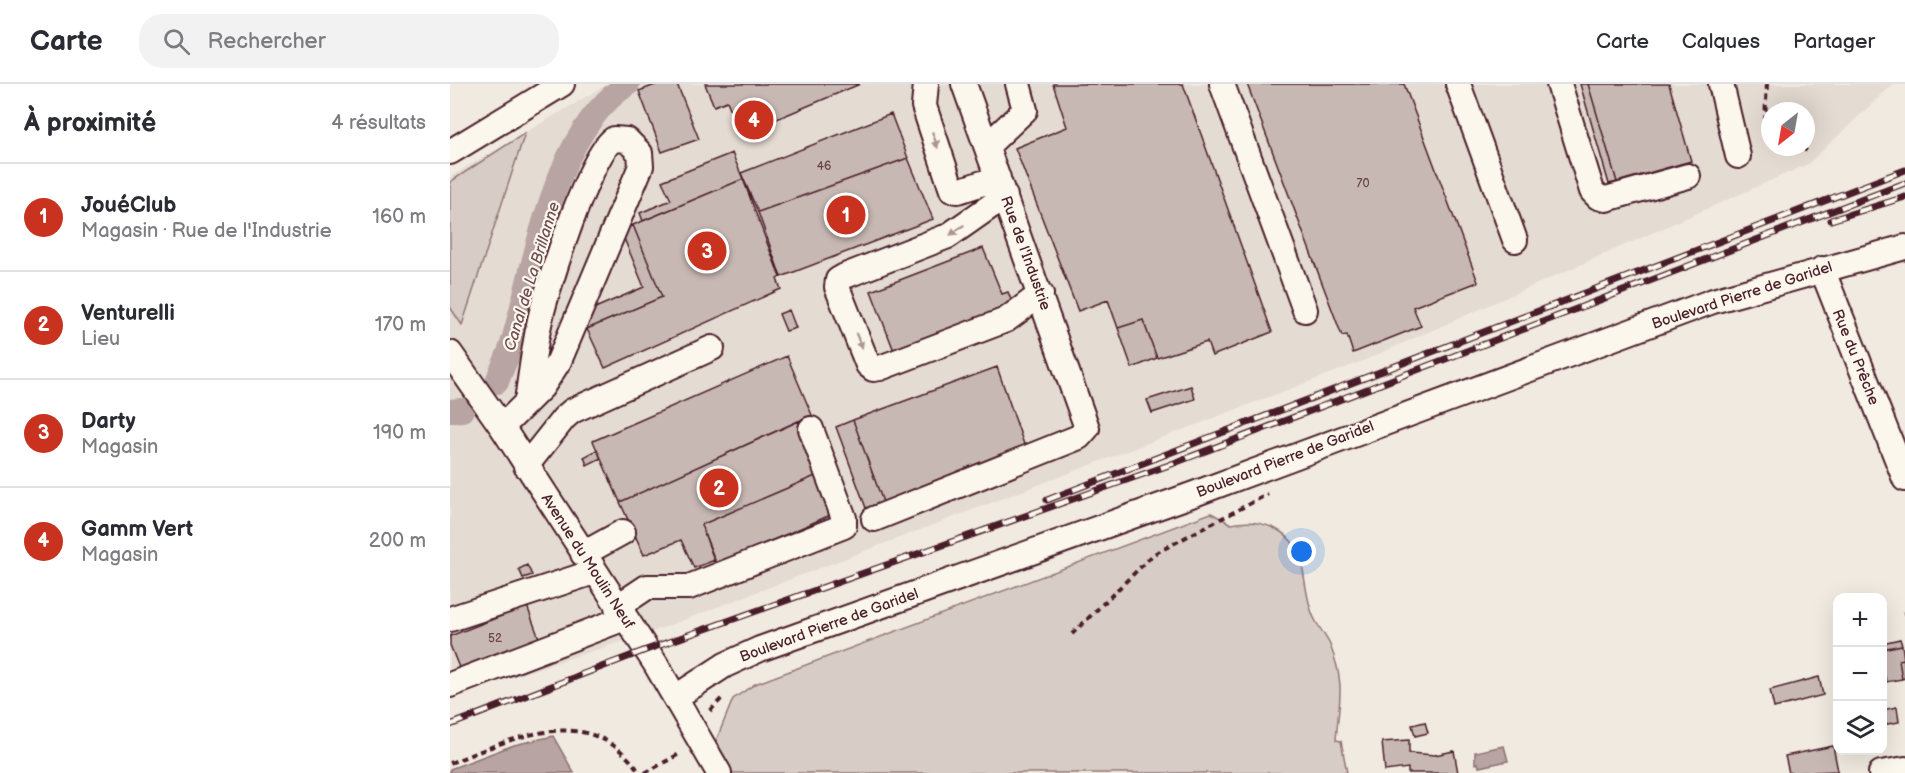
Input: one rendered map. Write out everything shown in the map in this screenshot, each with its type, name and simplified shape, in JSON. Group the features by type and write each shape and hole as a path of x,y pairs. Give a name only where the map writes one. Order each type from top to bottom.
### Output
{"street":[{"path":"926,84 924,106 952,189 958,191 1002,187"},
{"name":"Rue de l'Industrie","path":"874,519 1079,437 1086,432 1087,423 964,84"},
{"path":"987,146 1025,111 1018,84"},
{"path":"1222,84 1305,310"},
{"path":"1458,84 1515,240"},
{"path":"1559,84 1592,191 1598,197 1606,199 1688,176"},
{"path":"1721,84 1738,156"},
{"path":"450,152 547,88"},
{"path":"496,419 527,401 542,387 559,361 641,166 640,153 627,140 614,139 601,152 568,232 540,317 527,401"},
{"path":"1002,187 948,236 844,276 838,280 837,286 868,365 873,369 1006,320 1041,294"},
{"name":"Boulevard Pierre de Garidel","path":"676,697 725,665 760,649 1183,498 1713,301 1905,247"},
{"name":"Rue du Prêche","path":"1822,269 1905,479"},
{"path":"526,466 572,411 712,348"},
{"name":"Avenue du Moulin Neuf","path":"451,356 496,419 676,697 719,773"},
{"path":"450,685 621,613 647,587 689,587 844,526 844,518 811,429"},
{"path":"450,619 588,563 623,532"},
{"path":"1881,773 1905,769"}],"path":[{"path":"1766,102 1767,84"},
{"path":"1072,634 1154,554 1274,490"},
{"path":"450,763 531,733 563,729 611,743 633,762 640,773"},
{"path":"645,773 689,748"}],"shaded area":[{"path":"608,84 1893,84 1808,164 1358,363 657,630 450,697 450,177"},
{"path":"525,133 462,325 450,307 450,182"},
{"path":"1211,513 1231,524 1263,524 1273,528 1290,540 1297,549 1312,613 1330,645 1338,671 1340,692 1336,740 1341,741 1347,773 733,773 716,741 733,699 755,684"},
{"path":"553,736 574,773 450,773 450,769 514,745"},
{"path":"1504,746 1508,761 1479,767 1478,763 1475,764 1475,752"}],"building":[{"path":"658,84 677,84 699,139 662,152 639,91"},
{"path":"705,84 860,84 741,134 727,101 714,106"},
{"path":"1053,84 1183,84 1272,332 1212,356 1207,342 1157,358 1143,320 1118,328 1108,300 1078,311 1015,148 1067,127"},
{"path":"1247,84 1404,84 1478,282 1413,307 1421,326 1353,353 1347,335 1342,336"},
{"path":"1580,84 1588,84 1617,182 1609,184"},
{"path":"1588,84 1669,84 1691,161 1617,182"},
{"path":"891,114 908,158 758,212 741,173"},
{"path":"732,153 743,179 643,221 640,213 671,200 662,181"},
{"path":"908,158 933,219 781,277 758,212"},
{"path":"743,179 780,277 777,279 781,289 605,368 587,329 662,297 633,225"},
{"path":"633,225 662,297 587,329 581,314 644,287 621,231"},
{"path":"983,248 1002,294 1008,292 1015,310 896,356 871,291"},
{"path":"789,310 796,328 786,331 779,314"},
{"path":"1143,320 1157,358 1132,368 1118,328"},
{"path":"787,356 812,415 620,502 593,441"},
{"path":"997,367 1026,450 883,502 853,420"},
{"path":"1191,386 1195,399 1152,413 1147,400"},
{"path":"853,420 883,502 866,508 836,427"},
{"path":"798,421 820,474 701,525 715,560 694,568 681,540 644,555 620,502"},
{"path":"597,450 601,458 587,465 584,457"},
{"path":"820,474 835,513 716,565 701,525"},
{"path":"527,565 532,575 523,578 519,569"},
{"path":"527,606 540,641 460,670 450,645 450,636"},
{"path":"1900,639 1902,645 1887,648 1887,642"},
{"path":"1902,645 1904,659 1899,660 1902,679 1887,682 1887,648"},
{"path":"1904,659 1905,678 1902,679 1899,660"},
{"path":"1819,677 1823,695 1774,708 1770,690"},
{"path":"1897,707 1899,722 1887,724 1887,709"},
{"path":"1425,722 1428,733 1415,736 1412,725"},
{"path":"1409,740 1409,753 1435,755 1454,751 1458,773 1408,773 1408,768 1385,771 1382,742"},
{"path":"1833,746 1838,771 1789,773 1785,756"}],"waterway":[{"name":"Canal de La Brillanne","path":"497,382 512,344 539,239 564,166 581,134 602,106 628,84"},
{"name":"Canal de La Brillanne","path":"450,411 462,410"}],"railway":[{"path":"1047,500 1905,170"},
{"path":"450,725 646,650 1169,465 1905,183"},
{"path":"1831,220 1905,197"}],"place":[{"name":"Gamm Vert","path":"754,120"},
{"name":"JouéClub","path":"846,215"},
{"name":"Darty","path":"707,251"},
{"name":"Venturelli","path":"719,488"}]}
